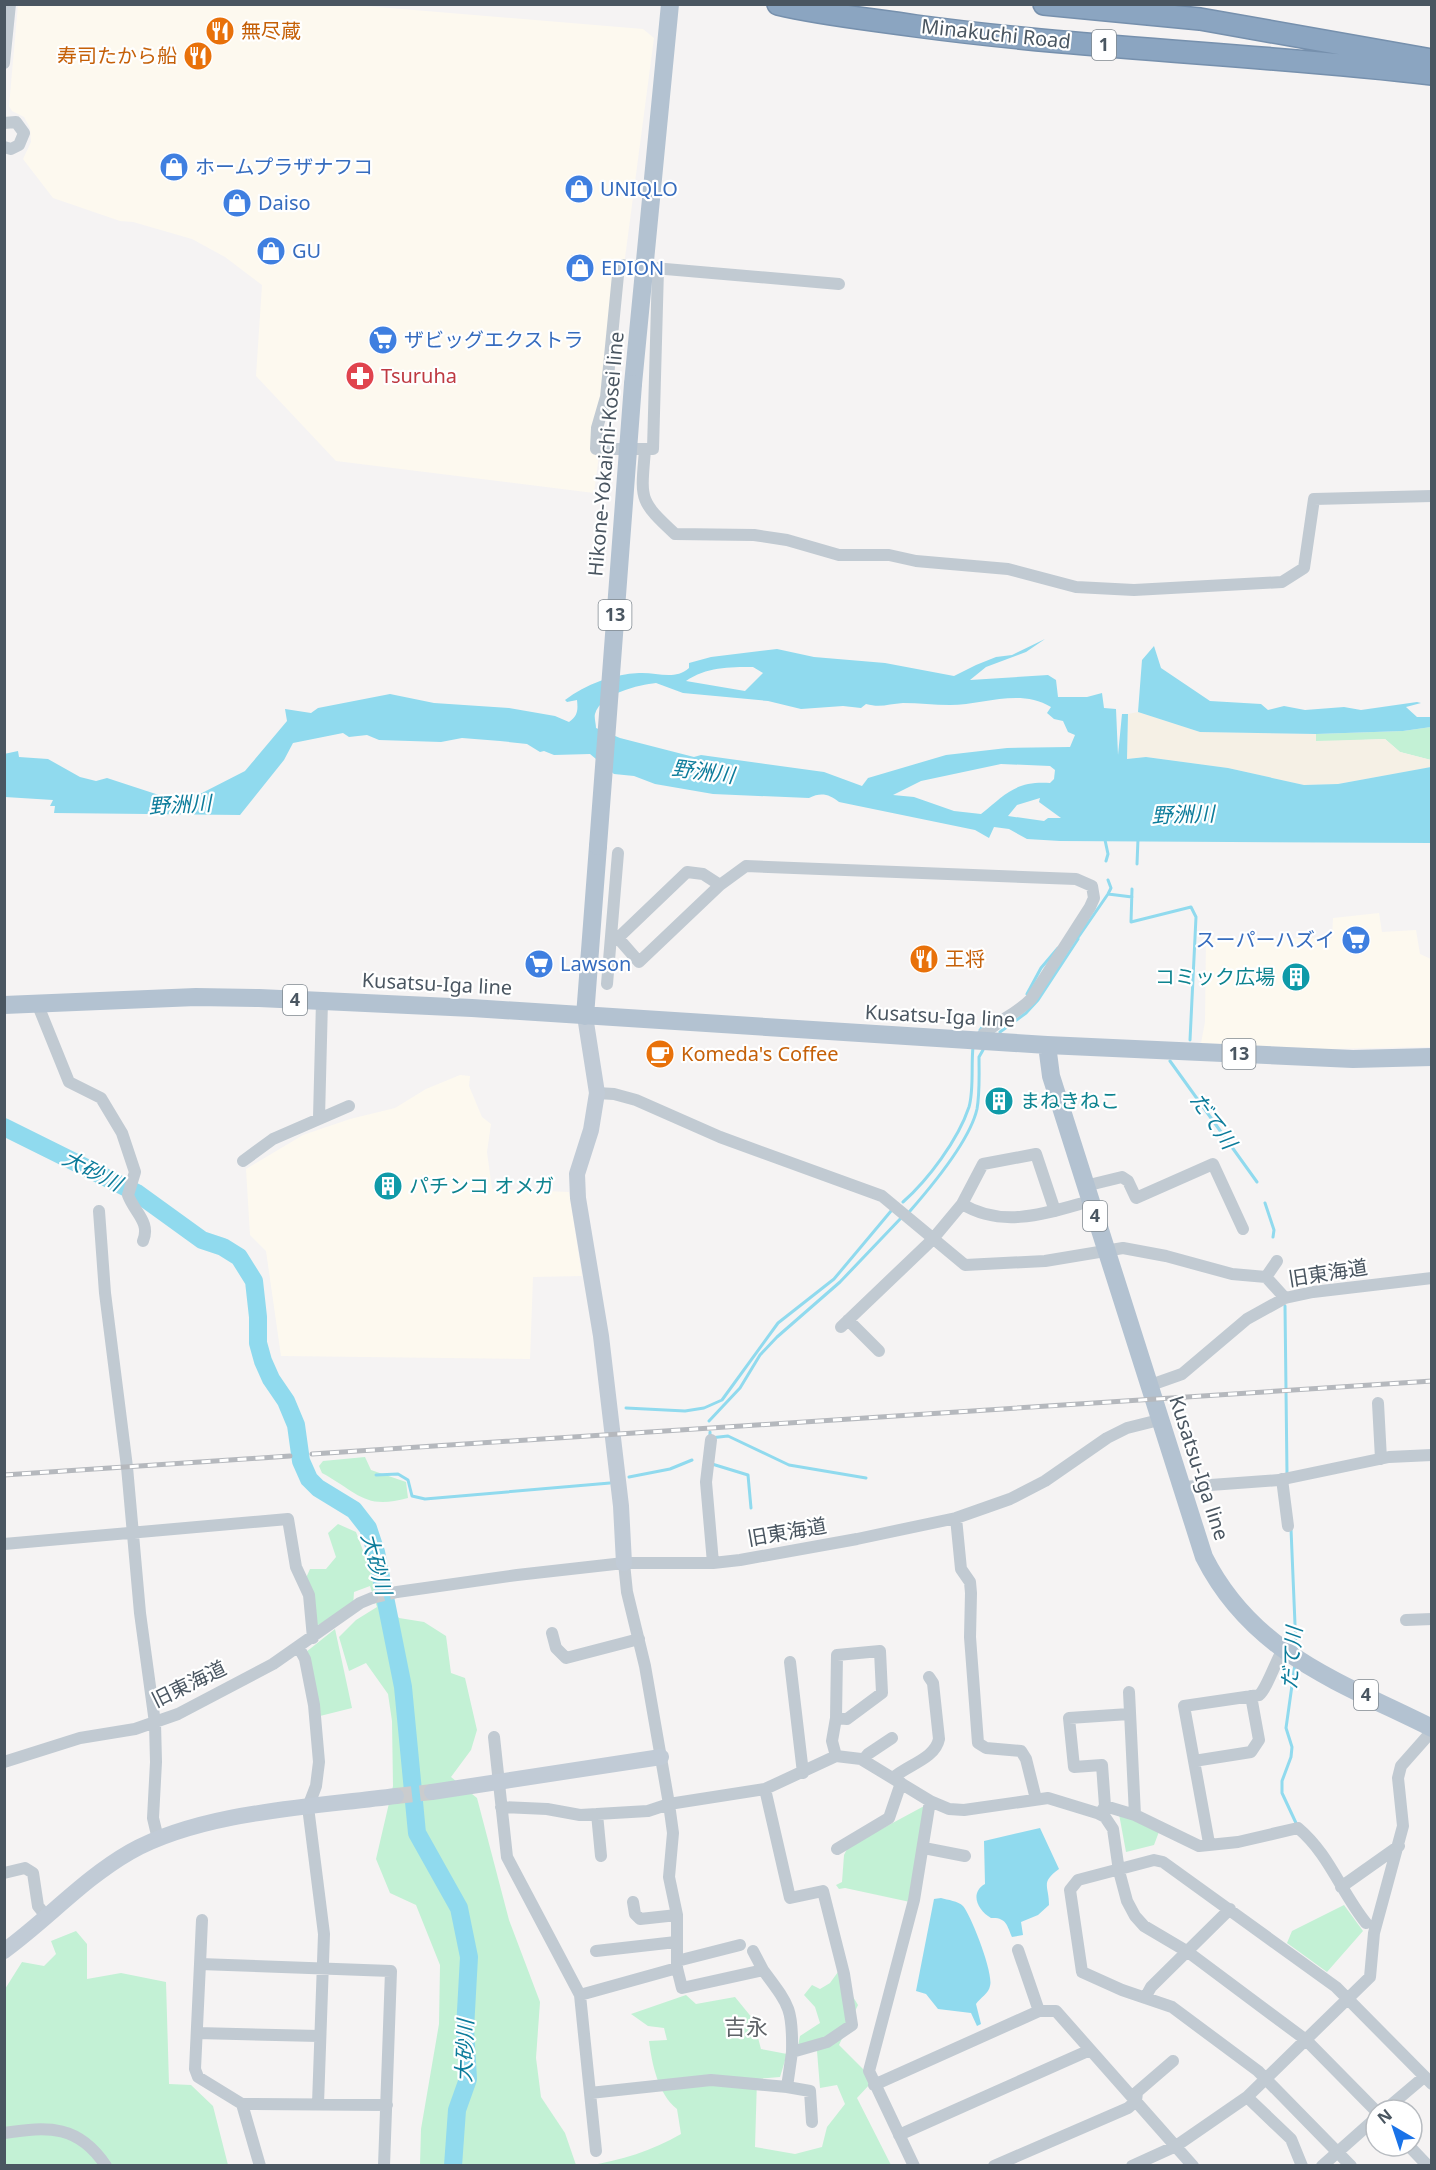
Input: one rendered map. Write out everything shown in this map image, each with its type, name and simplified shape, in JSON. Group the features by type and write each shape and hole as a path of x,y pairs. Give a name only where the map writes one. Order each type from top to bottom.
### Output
{"highway":[{"name":"Minakuchi Road","path":"778,4 820,15 974,33 1340,64 1431,74"},
{"name":"Minakuchi Road","path":"1044,4 1200,19 1431,60"}],"main road":[{"name":"Hikone-Yokaichi-Kosei line","path":"585,1016 633,384 650,267 670,4"},
{"name":"Kusatsu-Iga line","path":"4,1005 196,997 322,1001 1047,1045 1051,1076 1148,1386 1183,1487 1204,1557 1214,1576 1242,1615 1292,1657 1431,1730"},
{"name":"13","path":"1047,1045 1353,1059 1431,1058"}],"street":[{"path":"4,63 10,4"},
{"path":"4,123 16,122 24,133 19,146 11,149 4,147"},
{"path":"650,267 653,449 596,449 597,428 606,397 619,265 650,267 839,284"},
{"path":"645,450 642,495 648,509 675,534 754,535 787,540 839,555 889,555 916,561 1008,569 1076,587 1134,590 1282,582 1304,568 1314,500 1431,496"},
{"path":"607,984 614,938 618,853"},
{"path":"591,936 614,938 639,962 720,885 746,866 1076,879 1092,886 1094,898 1090,907 1031,999 1022,1008 985,1032 978,1040"},
{"path":"614,938 687,872 703,874 720,885"},
{"path":"319,1118 322,1001"},
{"path":"38,1003 69,1082 101,1098 122,1133 135,1172 129,1191 145,1226 146,1233 142,1241"},
{"path":"585,1016 597,1093 591,1130 577,1174 578,1198 601,1336 621,1506 627,1592 639,1639 673,1833 669,1877 677,1915 677,1965 681,1988 763,1970"},
{"path":"597,1093 614,1094 636,1100 720,1137 882,1196 956,1260 965,1265 1045,1261 1123,1248 1166,1256 1232,1274 1266,1277 1285,1298"},
{"path":"243,1161 273,1139 349,1106"},
{"path":"879,1351 845,1323 932,1240 962,1204 983,1164 1036,1154 1055,1211"},
{"path":"962,1204 980,1215 1033,1217 1055,1211 1122,1177 1128,1181 1136,1198 1214,1164 1243,1229"},
{"path":"99,1211 105,1293 155,1723 156,1762 153,1818 158,1839"},
{"path":"1266,1277 1277,1261"},
{"name":"旧東海道","path":"1148,1386 1182,1374 1247,1319 1285,1298 1313,1292 1431,1278"},
{"path":"1378,1403 1381,1459"},
{"name":"旧東海道","path":"397,1592 624,1563 712,1563 793,1551 956,1518 1010,1499 1054,1475 1107,1438 1127,1428 1159,1420"},
{"path":"711,1440 706,1482 712,1563"},
{"path":"1183,1487 1282,1479 1381,1459 1431,1455"},
{"path":"1282,1479 1288,1526"},
{"path":"956,1518 961,1569 970,1582 970,1637 978,1743 986,1748 1021,1751 1026,1759 1035,1799"},
{"path":"4,1544 288,1519 296,1567 309,1595 313,1638"},
{"name":"旧東海道","path":"4,1762 80,1738 135,1729 178,1714 298,1648 360,1603 372,1598"},
{"path":"1406,1620 1431,1619"},
{"path":"552,1633 556,1648 566,1658 639,1639"},
{"path":"298,1648 305,1659 314,1705 319,1762 316,1786 308,1807 324,1934 318,2104"},
{"path":"836,1718 847,1719 882,1693 880,1651 837,1655 836,1718 832,1741 836,1756"},
{"path":"1209,1843 1184,1706 1251,1696 1265,1690 1270,1670 1292,1657"},
{"path":"790,1662 803,1773"},
{"path":"837,1849 889,1818 897,1781 905,1767 933,1753 937,1747 933,1683 929,1677"},
{"path":"1129,1692 1136,1815"},
{"path":"1194,1761 1251,1752 1259,1740 1251,1696"},
{"path":"1129,1714 1069,1718 1074,1767 1102,1765 1103,1810 1113,1829 1119,1871 1127,1901 1135,1916 1144,1926 1188,1952 1306,2040 1364,2099"},
{"path":"1132,2166 1176,2146 1247,2097 1370,1977 1374,1933 1403,1826 1398,1778 1401,1766 1431,1730"},
{"path":"494,1737 497,1782 507,1857 580,1995 596,2151"},
{"path":"863,1760 892,1738"},
{"path":"501,1807 547,1809 580,1815 648,1811 669,1804 765,1789 836,1756 863,1760 930,1801 949,1809 964,1810 1048,1798 1136,1815 1199,1846 1209,1843 1238,1842 1298,1828 1324,1854 1341,1887 1366,1923"},
{"path":"432,1792 661,1757"},
{"path":"765,1789 790,1898 823,1891 844,1974 852,2025 827,2042 792,2052"},
{"path":"4,1951 100,1871 130,1852 158,1839 217,1821 396,1796"},
{"path":"914,2166 869,2071 914,1900 930,1801"},
{"path":"597,1814 601,1856"},
{"path":"1341,1887 1399,1845"},
{"path":"924,1848 965,1856"},
{"path":"1351,2166 1266,2079 1172,2007 1122,1990 1083,1972 1077,1950 1070,1890 1078,1880 1154,1860 1163,1862 1230,1909 1348,1998 1428,2080 1402,2098"},
{"path":"4,1872 25,1868 33,1873 38,1906 46,1916"},
{"path":"633,1902 635,1914 640,1919 677,1915"},
{"path":"1145,1998 1151,1987 1230,1909"},
{"path":"202,1920 197,2033 198,2077 242,2104 387,2105"},
{"path":"596,1951 676,1942"},
{"path":"580,1995 740,1945"},
{"path":"1018,1950 1039,2011"},
{"path":"753,1951 763,1970 784,1998 793,2018 792,2052 787,2087"},
{"path":"200,1964 392,1971 384,2166"},
{"path":"874,2085 1039,2011 1056,2011 1193,2166"},
{"path":"197,2033 319,2036"},
{"path":"899,2135 1090,2050"},
{"path":"994,2166 1128,2108 1136,2101 1137,2092 1173,2061"},
{"path":"590,2093 711,2080 787,2087 810,2091 812,2122"},
{"path":"1247,2097 1291,2139 1302,2166"},
{"path":"242,2104 260,2166"},
{"path":"4,2133 38,2127 60,2130 95,2149 106,2166"},
{"path":"1322,2166 1364,2128"}],"shaded area":[{"path":"342,4 643,29 654,38 594,493 336,461 256,376 262,285 225,257 192,239 133,222 120,221 53,198 23,159 31,142 30,128 24,117 12,111 9,106 18,5"},
{"path":"1379,913 1382,932 1416,930 1420,954 1431,959 1431,1047 1325,1049 1201,1043 1205,1022 1206,939 1332,938 1333,918"},
{"path":"460,1075 470,1076 469,1086 482,1117 491,1124 487,1152 492,1189 569,1192 582,1276 533,1277 530,1359 281,1356 266,1251 250,1235 246,1169 303,1135 350,1119 395,1108 426,1089"}],"green space":[{"path":"1431,727 1431,760 1400,752 1385,739 1316,742 1316,734 1403,731"},
{"path":"365,1457 371,1470 406,1482 408,1498 381,1502 362,1498 322,1473 319,1466 323,1461"},
{"path":"338,1524 356,1532 382,1601 399,1618 424,1622 446,1636 451,1673 465,1678 477,1730 471,1750 451,1777 477,1798 509,1920 540,2002 536,2058 541,2097 565,2133 576,2165 420,2165 421,2129 439,2024 440,1965 416,1905 390,1893 376,1859 393,1786 392,1721 388,1694 366,1663 349,1671 339,1637 356,1620 377,1607 370,1586 354,1592 353,1607 316,1626 306,1578 310,1569 326,1569 336,1557 328,1533"},
{"path":"335,1629 352,1708 320,1716 306,1652"},
{"path":"926,1805 910,1902 845,1888 839,1889 836,1885 842,1882 844,1855 848,1847"},
{"path":"1119,1814 1160,1829 1154,1845 1126,1852"},
{"path":"1344,1905 1363,1931 1327,1972 1287,1943 1292,1931"},
{"path":"76,1931 87,1944 87,1979 121,1973 166,1982 169,2084 191,2085 213,2106 228,2165 5,2166 5,1989 22,1962 44,1966 56,1954 51,1941"},
{"path":"838,1972 858,2005 839,2045 863,2069 870,2084 857,2098 891,2165 588,2166 636,2154 681,2134 677,2109 670,2103 661,2087 650,2050 649,2041 667,2040 664,2028 648,2026 631,2014 686,1995 696,2004 735,1997 753,2019 761,2049 787,2054 780,2077 757,2079 755,2147 795,2154 822,2147 827,2127 845,2104 837,2085 820,2088 817,2051 798,2046 800,2036 820,2023 815,2007 804,1995 812,1985 820,1989 830,1983"}],"sand":[{"path":"1138,712 1200,732 1316,734 1316,741 1385,739 1400,752 1431,760 1432,767 1338,784 1304,785 1228,768 1147,757 1127,759 1128,714"}],"water":[{"name":"野洲川","path":"1045,639 1026,652 986,667 970,680 1048,675 1056,680 1058,697 1087,697 1102,693 1104,708 1116,709 1118,755 1122,714 1128,714 1127,759 1146,757 1228,768 1304,785 1338,784 1431,767 1431,843 1060,841 1027,839 1009,829 994,827 989,838 975,830 839,802 825,795 809,798 713,794 655,784 634,776 614,774 590,754 554,755 544,751 540,752 527,744 500,741 462,738 441,742 379,740 367,735 349,737 343,733 293,743 284,760 240,815 54,813 55,806 50,806 53,800 5,797 4,754 18,751 19,757 48,759 80,777 96,781 107,778 162,796 202,793 245,771 287,721 285,709 311,713 318,708 390,694 434,703 509,708 555,716 569,722 577,712 577,700 567,702 565,700 591,685 629,674 677,674 689,668 689,663 711,657 777,649 814,657 885,663 954,676 996,657 1012,655","holes":["753,667 763,673 745,691 686,681 710,670","656,683 683,693 768,701 801,709 843,706 861,708 866,704 880,706 903,703 950,705 1001,699 1027,699 1039,701 1051,707 1047,713 1054,719 1063,721 1068,732 1075,735 1070,747 1007,748 946,755 868,778 862,786 824,772 701,755 694,757 620,738 596,728 595,714 599,707 612,695","1001,764 1050,766 1055,770 1054,779 1050,783 1028,784 1012,790 981,814 954,811 914,797 893,795 921,781","1040,798 1039,802 1061,818 1048,818 1044,821 1008,816 1017,805"]},
{"path":"1154,646 1161,668 1210,701 1261,704 1268,710 1284,706 1305,710 1344,707 1361,710 1417,702 1421,703 1406,707 1417,717 1431,717 1431,727 1403,731 1316,734 1200,732 1138,712 1142,660"},
{"path":"1040,1828 1059,1869 1047,1881 1049,1905 1038,1915 1021,1922 1023,1935 1012,1937 1003,1920 986,1915 977,1902 977,1892 985,1884 984,1841"},
{"path":"941,1898 956,1902 967,1912 989,1970 990,1986 976,2004 981,2024 977,2026 971,2013 938,2009 926,1994 916,1991 934,1899"}],"waterway":[{"name":"だて川","path":"1137,864 1138,839"},
{"path":"1105,840 1108,854 1106,861"},
{"path":"1077,939 1108,894 1111,888 1108,880"},
{"name":"だて川","path":"1132,889 1131,922 1191,907 1196,917 1190,1040"},
{"path":"1108,894 1132,897"},
{"path":"1000,1032 1026,1013 1038,1000 1078,939"},
{"path":"1027,994 1041,968 1058,948"},
{"path":"980,1030 985,1023 996,1018"},
{"path":"903,1202 941,1159 964,1120 971,1093 973,1047"},
{"path":"910,1211 949,1163 967,1135 977,1109 979,1057 983,1050"},
{"name":"だて川","path":"1170,1061 1257,1182"},
{"name":"大砂川","path":"4,1127 137,1193 202,1240 223,1247 239,1257 254,1281 258,1343 263,1361 271,1379 286,1401 296,1425 301,1461 309,1479 318,1488 354,1510 368,1528 376,1552 403,1687 417,1833 459,1908 469,1957 465,2029 468,2079 457,2110 453,2166"},
{"name":"だて川","path":"1265,1203 1274,1230 1273,1237"},
{"path":"626,1408 685,1411 704,1408 722,1400 778,1323 834,1279 891,1211"},
{"path":"709,1421 740,1388 760,1355 777,1337 840,1282 902,1217"},
{"name":"だて川","path":"1285,1306 1287,1474"},
{"path":"710,1432 710,1438 728,1436 789,1465 866,1478"},
{"path":"629,1477 670,1469 692,1460"},
{"path":"712,1464 748,1475 751,1508"},
{"path":"376,1475 398,1474 408,1480 412,1496 425,1499 610,1483"},
{"name":"だて川","path":"1291,1529 1296,1648"},
{"name":"だて川","path":"1295,1664 1286,1728 1292,1747 1291,1757 1282,1781 1282,1793 1296,1823"}],"tunnel":[{"path":"372,1598 397,1592"},
{"path":"396,1796 432,1792"}],"railway":[{"path":"312,1454 1432,1381"},
{"path":"4,1475 290,1456"}],"place":[{"name":"無尽蔵","path":"220,31"},
{"name":"寿司たから船","path":"198,56"},
{"name":"ホームプラザナフコ","path":"174,167"},
{"name":"UNIQLO","path":"579,189"},
{"name":"Daiso","path":"237,203"},
{"name":"GU","path":"271,251"},
{"name":"EDION","path":"580,268"},
{"name":"ザビッグエクストラ","path":"383,340"},
{"name":"Tsuruha","path":"360,376"},
{"name":"スーパーハズイ","path":"1356,940"},
{"name":"王将","path":"924,959"},
{"name":"Lawson","path":"539,964"},
{"name":"コミック広場","path":"1296,977"},
{"name":"Komeda's Coffee","path":"660,1054"},
{"name":"まねきねこ","path":"999,1101"},
{"name":"パチンコ オメガ","path":"388,1186"}],"district":[{"name":"吉永","path":"746,2027"}]}
